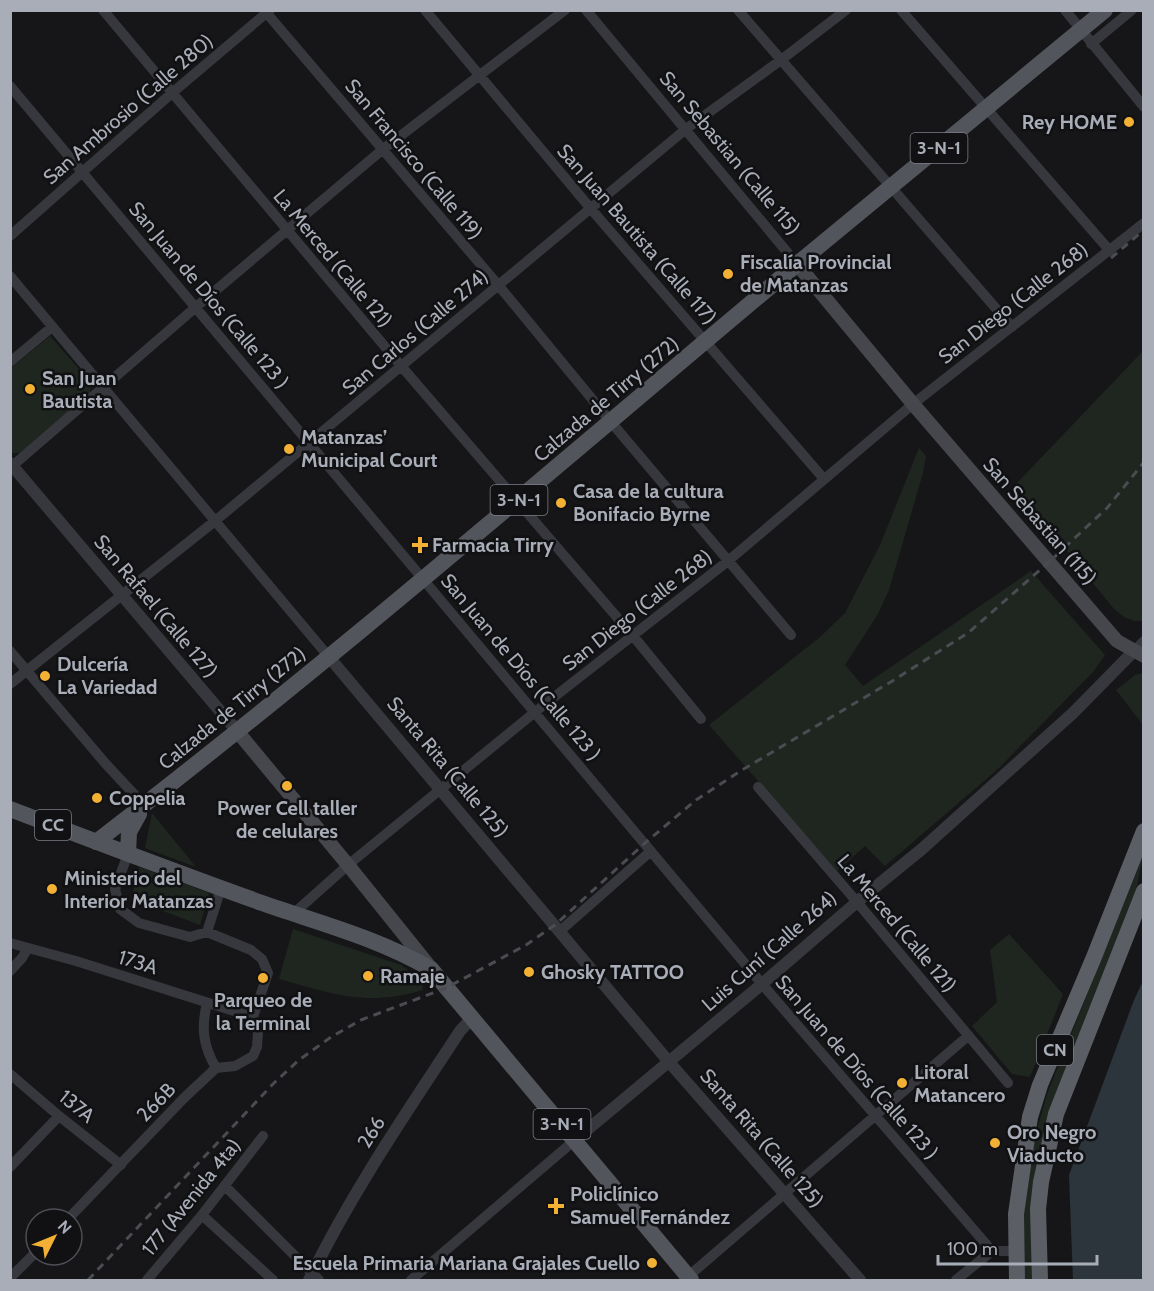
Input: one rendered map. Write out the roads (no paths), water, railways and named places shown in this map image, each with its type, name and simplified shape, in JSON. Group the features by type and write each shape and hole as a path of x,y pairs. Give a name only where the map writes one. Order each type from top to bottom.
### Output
{"highway":[{"name":"CN","path":"1017,1281 1016,1214 1030,1117 1040,1085 1094,957 1143,831"},
{"name":"CN","path":"1040,1281 1038,1209 1041,1182 1056,1114 1143,891"}],"main road":[{"name":"Calzada de Tirry (272)","path":"131,817 517,502 797,264 1105,10"},
{"name":"San Sebastian (Calle 115)","path":"797,264 913,404"},
{"name":"San Sebastian (115)","path":"913,404 1117,641 1140,649"},
{"name":"San Rafael (Calle 127)","path":"237,731 431,969"},
{"name":"3-N-1","path":"125,853 129,832 145,806"},
{"name":"CC","path":"10,809 96,842"},
{"name":"3-N-1","path":"96,842 131,817"},
{"path":"125,853 122,830 131,817"},
{"name":"3-N-1","path":"96,842 392,948 431,969 688,1279"}],"street":[{"name":"La Merced (Calle 121)","path":"103,10 286,230 701,718"},
{"name":"San Juan Bautista (Calle 117)","path":"425,10 591,209 824,479"},
{"path":"11,466 382,150 565,10"},
{"name":"San Sebastian (Calle 115)","path":"586,10 797,264"},
{"path":"738,10 1012,327"},
{"name":"San Carlos (Calle 274)","path":"10,684 215,521 686,129 846,10"},
{"path":"901,10 1110,250"},
{"path":"1065,10 1143,107"},
{"path":"1091,44 1132,10"},
{"name":"San Ambrosio (Calle 280)","path":"10,236 267,11"},
{"name":"San Francisco (Calle 119)","path":"267,11 791,635"},
{"name":"San Juan de Díos (Calle 123 )","path":"10,86 762,984 992,1251"},
{"name":"San Diego (Calle 268)","path":"293,914 348,865 535,712 634,637 728,561 913,404 1143,223"},
{"name":"Santa Rita (Calle 125)","path":"10,276 669,1062 860,1281"},
{"path":"10,362 52,327"},
{"name":"San Rafael (Calle 127)","path":"11,466 237,731"},
{"name":"Luis Cuní (Calle 264)","path":"411,1281 922,849 1073,713 1140,649"},
{"path":"10,651 105,763 145,806"},
{"name":"La Merced (Calle 121)","path":"758,787 1008,1083"},
{"path":"560,931 651,851"},
{"path":"125,853 115,889 120,909 140,923 190,937 207,932 251,950 262,959 268,973 253,1017"},
{"path":"207,932 221,888"},
{"name":"173A","path":"10,943 253,1017"},
{"path":"10,971 28,948"},
{"path":"207,1003 203,1019 204,1043 216,1068"},
{"name":"266B","path":"80,1207 184,1098 216,1068 235,1066 253,1056 257,1047 258,1032 253,1017"},
{"name":"266","path":"313,1278 352,1199 460,1031 472,1018"},
{"path":"688,1279 968,1036"},
{"name":"137A","path":"10,1074 121,1165"},
{"path":"10,1167 59,1116"},
{"name":"177 (Avenida 4ta)","path":"151,1279 263,1136"},
{"path":"225,1186 313,1278"},
{"path":"202,1215 273,1281"},
{"path":"956,1281 992,1251 1016,1251"},
{"path":"10,1278 24,1264"}],"railway":[{"path":"1111,258 1144,230"},
{"path":"88,1280 274,1083 299,1060 331,1037 361,1020 446,988 526,945 555,925 696,800 968,633 1107,508 1144,462"}],"place":[{"name":"Rey HOME","path":"1129,122"},
{"name":"Fiscalía Provincial de Matanzas","path":"728,274"},
{"name":"San Juan Bautista","path":"30,389"},
{"name":"Matanzas’ Municipal Court","path":"289,449"},
{"name":"Casa de la cultura Bonifacio Byrne","path":"561,503"},
{"name":"Farmacia Tirry","path":"420,545"},
{"name":"Dulcería La Variedad","path":"45,676"},
{"name":"Power Cell taller de celulares","path":"287,786"},
{"name":"Coppelia","path":"97,798"},
{"name":"Ministerio del Interior Matanzas","path":"52,889"},
{"name":"Ghosky TATTOO","path":"529,972"},
{"name":"Ramaje","path":"368,976"},
{"name":"Parqueo de la Terminal","path":"263,978"},
{"name":"Litoral Matancero","path":"902,1083"},
{"name":"Oro Negro Viaducto","path":"995,1143"},
{"name":"Policlínico Samuel Fernández","path":"556,1206"},
{"name":"Escuela Primaria Mariana Grajales Cuello","path":"652,1263"}]}
